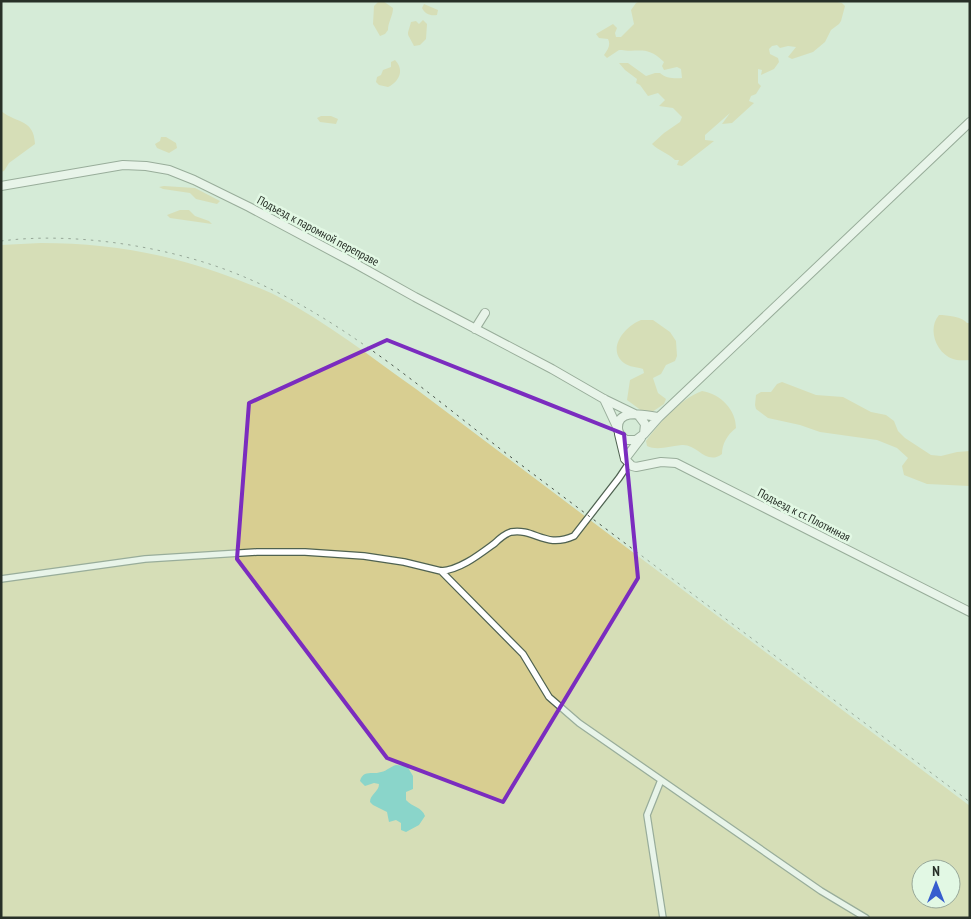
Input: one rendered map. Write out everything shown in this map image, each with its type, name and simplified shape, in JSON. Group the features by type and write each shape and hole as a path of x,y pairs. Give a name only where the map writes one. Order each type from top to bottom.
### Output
{"street":[{"path":"1,579 145,559 257,552 305,552 364,556 404,562 441,571 458,566 483,552 509,533 519,532 554,542 574,536 619,478 642,436 658,417 970,122"},
{"name":"Подъезд к паромной переправе","path":"1,186 123,165 169,170 249,207 552,369 604,399 639,416"},
{"path":"475,329 485,313"},
{"path":"604,399 618,431 627,461"},
{"path":"642,436 631,441 626,440 618,431 618,424 624,416 634,414 658,417"},
{"path":"639,416 645,424 642,436"},
{"name":"Подъезд к ст. Плотинная","path":"627,461 636,467 661,462 676,463 970,612"},
{"path":"441,571 523,654 549,697 579,723 821,891 866,918"},
{"path":"661,780 647,815 663,918"}],"highlighted area":[{"path":"387,340 624,434 638,578 503,802 387,758 237,559 249,403"}],"shaded area":[{"path":"383,1 393,8 393,11 388,30 380,36 373,24 374,6 378,2"},
{"path":"640,1 833,1 842,3 845,6 839,24 831,30 825,42 813,52 792,59 788,57 796,47 780,48 777,45 772,46 769,49 770,54 778,58 779,62 774,69 761,75 762,70 758,69 758,83 761,86 756,94 751,96 749,101 754,103 732,123 722,124 730,113 705,135 705,140 714,141 682,166 677,165 679,160 675,160 652,144 680,122 682,117 673,108 659,106 665,100 658,93 648,96 640,85 636,83 637,79 619,63 628,63 646,76 660,73 670,78 682,78 681,69 677,67 664,70 662,66 664,62 652,53 643,51 619,50 607,58 604,55 608,49 609,41 608,39 599,38 596,34 613,24 617,28 616,37 621,37 634,24 631,10"},
{"path":"424,4 438,10 437,15 426,13 422,8"},
{"path":"423,20 427,24 426,39 420,45 414,46 408,34 411,22 416,21 419,24"},
{"path":"395,60 400,68 398,79 388,87 379,85 376,82 377,77 381,75 383,70 391,67 391,62"},
{"path":"1,111 28,126 32,130 35,144 9,163 4,171 1,172"},
{"path":"331,116 338,119 336,124 320,122 317,118"},
{"path":"161,137 166,137 176,143 177,148 169,153 157,148 155,144 160,141"},
{"path":"159,187 195,188 220,201 217,204 196,199 190,193"},
{"path":"180,210 189,210 195,216 212,224 170,218 167,215"},
{"path":"41,243 93,245 143,252 217,272 273,294 295,306 348,340 416,389 970,806 970,918 1,918 1,245"},
{"path":"939,315 962,319 970,323 970,360 953,359 942,352 935,340 934,333 935,321"},
{"path":"641,320 653,320 670,332 676,341 677,356 675,361 666,365 661,374 653,378 658,393 666,399 664,404 652,412 642,411 627,400 630,380 644,373 643,369 624,363 617,351 620,338 629,327"},
{"path":"782,382 816,395 843,397 871,412 886,415 894,421 898,431 905,438 931,455 941,456 970,451 970,486 927,484 904,475 902,466 908,458 897,448 877,440 820,432 800,425 768,418 756,409 756,395 761,392 771,392 777,384"},
{"path":"702,391 721,399 730,409 735,421 736,428 726,440 722,454 711,458 688,446 660,448 647,446 646,441 678,405"}],"water":[{"path":"396,765 407,766 413,776 413,789 406,792 406,800 422,811 425,816 419,825 406,832 401,830 401,823 396,820 389,822 387,812 370,802 379,784 374,783 365,786 360,781 363,775 378,773"}],"railway":[{"path":"1,241 31,238 95,240 160,251 221,268 249,279 323,318 358,340 392,365 524,467 970,802"}]}
